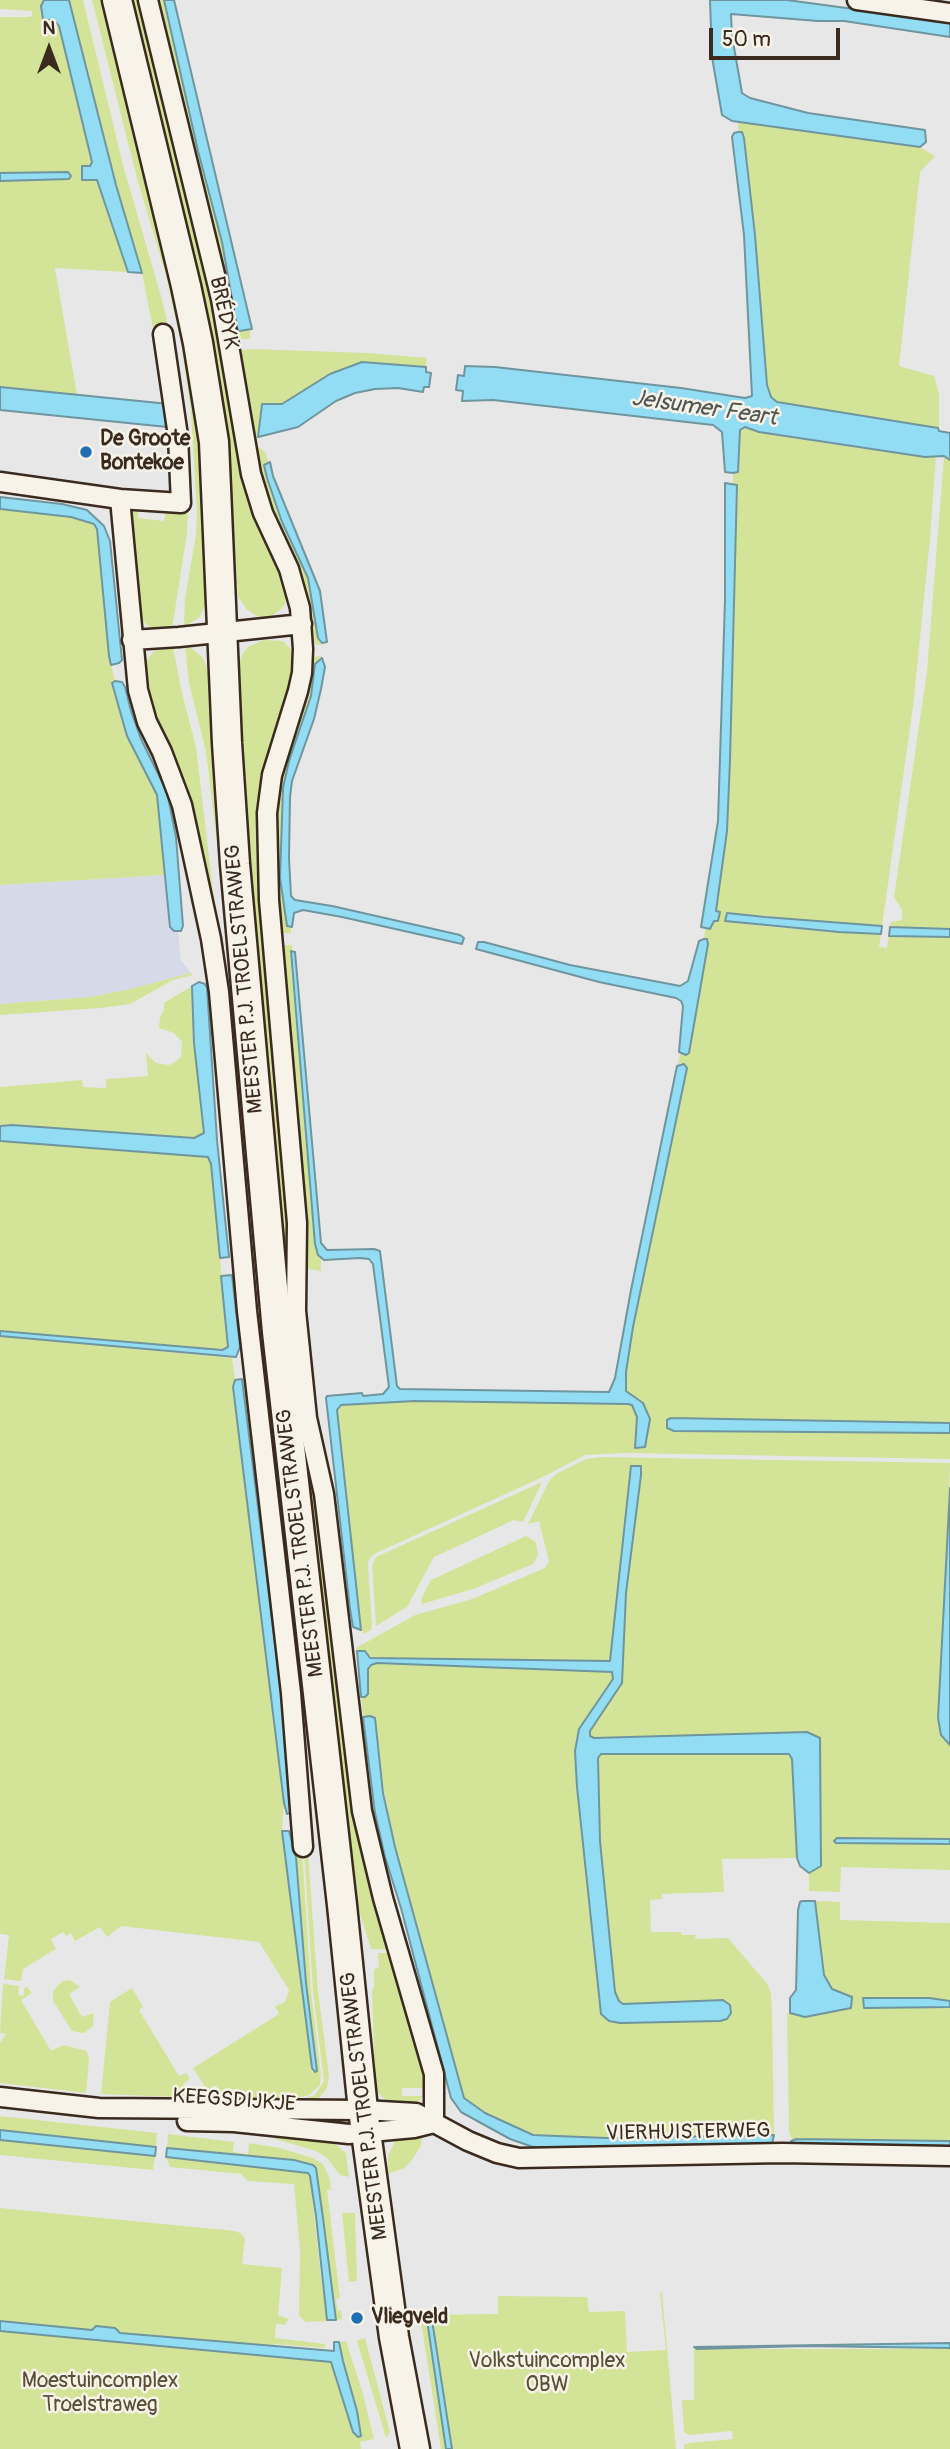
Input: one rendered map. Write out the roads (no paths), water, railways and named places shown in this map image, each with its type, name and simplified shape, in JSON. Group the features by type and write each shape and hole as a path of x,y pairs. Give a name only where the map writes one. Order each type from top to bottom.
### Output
{"main road":[{"name":"BRÉDYK","path":"117,0 203,367 214,442 223,633"},
{"name":"MEESTER P.J. TROELSTRAWEG","path":"223,633 235,864 277,1332 365,2122 394,2337 415,2449"}],"street":[{"name":"BRÉDYK","path":"148,0 221,299 251,474 264,513 293,579 302,624"},
{"path":"857,0 950,13"},
{"path":"0,482 120,499 181,503 181,469 175,409 163,334"},
{"name":"MEESTER P.J. TROELSTRAWEG","path":"120,499 132,640 142,708 172,774 182,804 211,939 219,992 248,1323 290,1693 303,1847"},
{"path":"132,640 302,624"},
{"name":"MEESTER P.J. TROELSTRAWEG","path":"302,624 300,682 272,775 267,813 269,900 297,1223 296,1311 307,1418 324,1494 362,1811 383,1899 434,2074 434,2123"},
{"name":"KEEGSDIJKJE","path":"0,2097 99,2108 129,2115 349,2134 365,2122"},
{"path":"365,2122 414,2129 434,2123"},
{"name":"VIERHUISTERWEG","path":"434,2123 496,2153 519,2158 782,2153 950,2156"}],"water":[{"path":"44,0 69,0 116,185 142,273 128,272 97,180 82,180 82,166 90,166 92,162 59,26 55,21 43,19 41,6"},
{"path":"164,0 174,0 252,329 239,331 237,328 222,242 198,151"},
{"path":"710,0 787,0 950,22 950,37 844,21 731,14 742,93 750,98 808,113 925,130 926,142 920,147 732,121 722,115 712,57"},
{"name":"Jelsumer Feart","path":"742,132 755,235 767,385 771,397 777,402 938,428 939,431 950,433 950,460 944,456 925,457 759,432 745,427 740,430 738,472 733,473 725,472 722,432 713,425 493,400 462,401 463,391 456,390 458,375 464,376 465,366 681,388 745,398 752,396 744,235 732,137 734,133"},
{"path":"68,172 71,176 69,179 0,181 0,173"},
{"path":"362,362 426,367 426,372 431,373 429,387 424,387 423,392 398,388 355,393 336,401 298,427 258,437 262,404 282,404 330,374"},
{"path":"0,387 169,404 167,427 0,410"},
{"path":"270,462 273,476 320,591 327,642 322,643 318,638 308,578 282,522 267,478 264,465"},
{"path":"725,483 737,485 730,760 727,831 716,911 720,912 718,921 714,921 710,929 701,927 718,821 725,600"},
{"path":"0,497 62,504 87,510 104,526 110,541 122,660 119,663 111,665 109,656 97,529 94,524 71,517 0,509"},
{"path":"322,658 325,667 314,719 292,781 289,858 291,896 295,900 460,935 464,938 462,944 303,910 294,913 292,927 287,926 280,878 283,788 289,761 311,696 315,664"},
{"path":"122,682 125,687 141,739 167,792 176,837 183,926 181,931 174,931 170,927 157,795 127,736 112,683"},
{"path":"727,913 882,926 881,934 839,932 725,921"},
{"path":"890,927 950,929 950,937 889,936"},
{"path":"707,939 708,944 689,1053 686,1055 679,1052 683,1006 676,998 599,982 476,949 478,942 484,942 570,965 680,986 688,981 699,941"},
{"path":"291,951 295,952 321,1243 327,1250 380,1251 397,1386 400,1389 609,1392 615,1378 677,1066 684,1064 687,1068 626,1372 626,1391 643,1403 650,1419 645,1447 635,1448 637,1417 632,1405 628,1404 415,1401 341,1405 337,1410 361,1630 353,1627 350,1609 326,1398 362,1393 363,1396 383,1394 389,1387 373,1264 369,1259 360,1258 324,1260 318,1255 315,1244"},
{"path":"199,982 207,988 217,1140 229,1257 220,1258 211,1164 208,1157 0,1141 0,1126 12,1125 194,1138 204,1133 194,1043 192,986"},
{"path":"232,1275 240,1347 236,1357 0,1336 0,1331 222,1350 228,1347 221,1276"},
{"path":"242,1379 295,1804 294,1811 287,1814 233,1387 235,1380"},
{"path":"667,1420 950,1423 950,1433 674,1431 667,1428"},
{"path":"631,1466 641,1466 641,1475 626,1593 622,1683 590,1731 590,1736 807,1732 820,1738 821,1866 809,1873 800,1866 797,1858 792,1759 789,1754 601,1754 598,1758 600,1841 615,1992 619,2001 623,2004 723,2000 730,2005 731,2013 727,2019 720,2021 620,2023 609,2021 601,2014 575,1751 579,1729 613,1679 612,1672 377,1663 368,1669 368,1694 361,1697 357,1651 365,1651 370,1658 610,1661"},
{"path":"950,1488 950,1745 941,1735 938,1718"},
{"path":"363,1717 375,1718 383,1793 395,1847 464,2098 485,2113 533,2135 606,2138 774,2135 772,2144 655,2145 605,2150 533,2147 510,2139 461,2112 451,2098 385,1857 375,1813"},
{"path":"282,1831 289,1831 296,1857 315,2072 312,2068"},
{"path":"837,1838 950,1839 950,1844 836,1843 834,1841"},
{"path":"802,1901 815,1901 824,1975 832,1989 852,1997 851,2008 805,2017 790,2013 790,1998 796,1990 798,1910"},
{"path":"863,1998 929,1998 950,2001 950,2007 864,2008"},
{"path":"0,2130 156,2147 155,2156 0,2140"},
{"path":"791,2141 950,2141 950,2148 795,2146"},
{"path":"167,2148 294,2160 316,2168 336,2320 327,2320 316,2216 308,2173 166,2157"},
{"path":"427,2320 432,2320 452,2449 446,2449"},
{"path":"0,2321 92,2330 96,2326 115,2328 120,2333 334,2351 334,2342 339,2342 361,2436 358,2437 353,2432 331,2362 0,2331"},
{"path":"950,2343 950,2348 694,2347"}],"place":[{"name":"De Groote Bontekoe","path":"86,452"},
{"name":"Vliegveld","path":"357,2318"}],"park label":[{"name":"Volkstuincomplex OBW","path":"547,2374"},
{"name":"Moestuincomplex Troelstraweg","path":"100,2394"}]}
